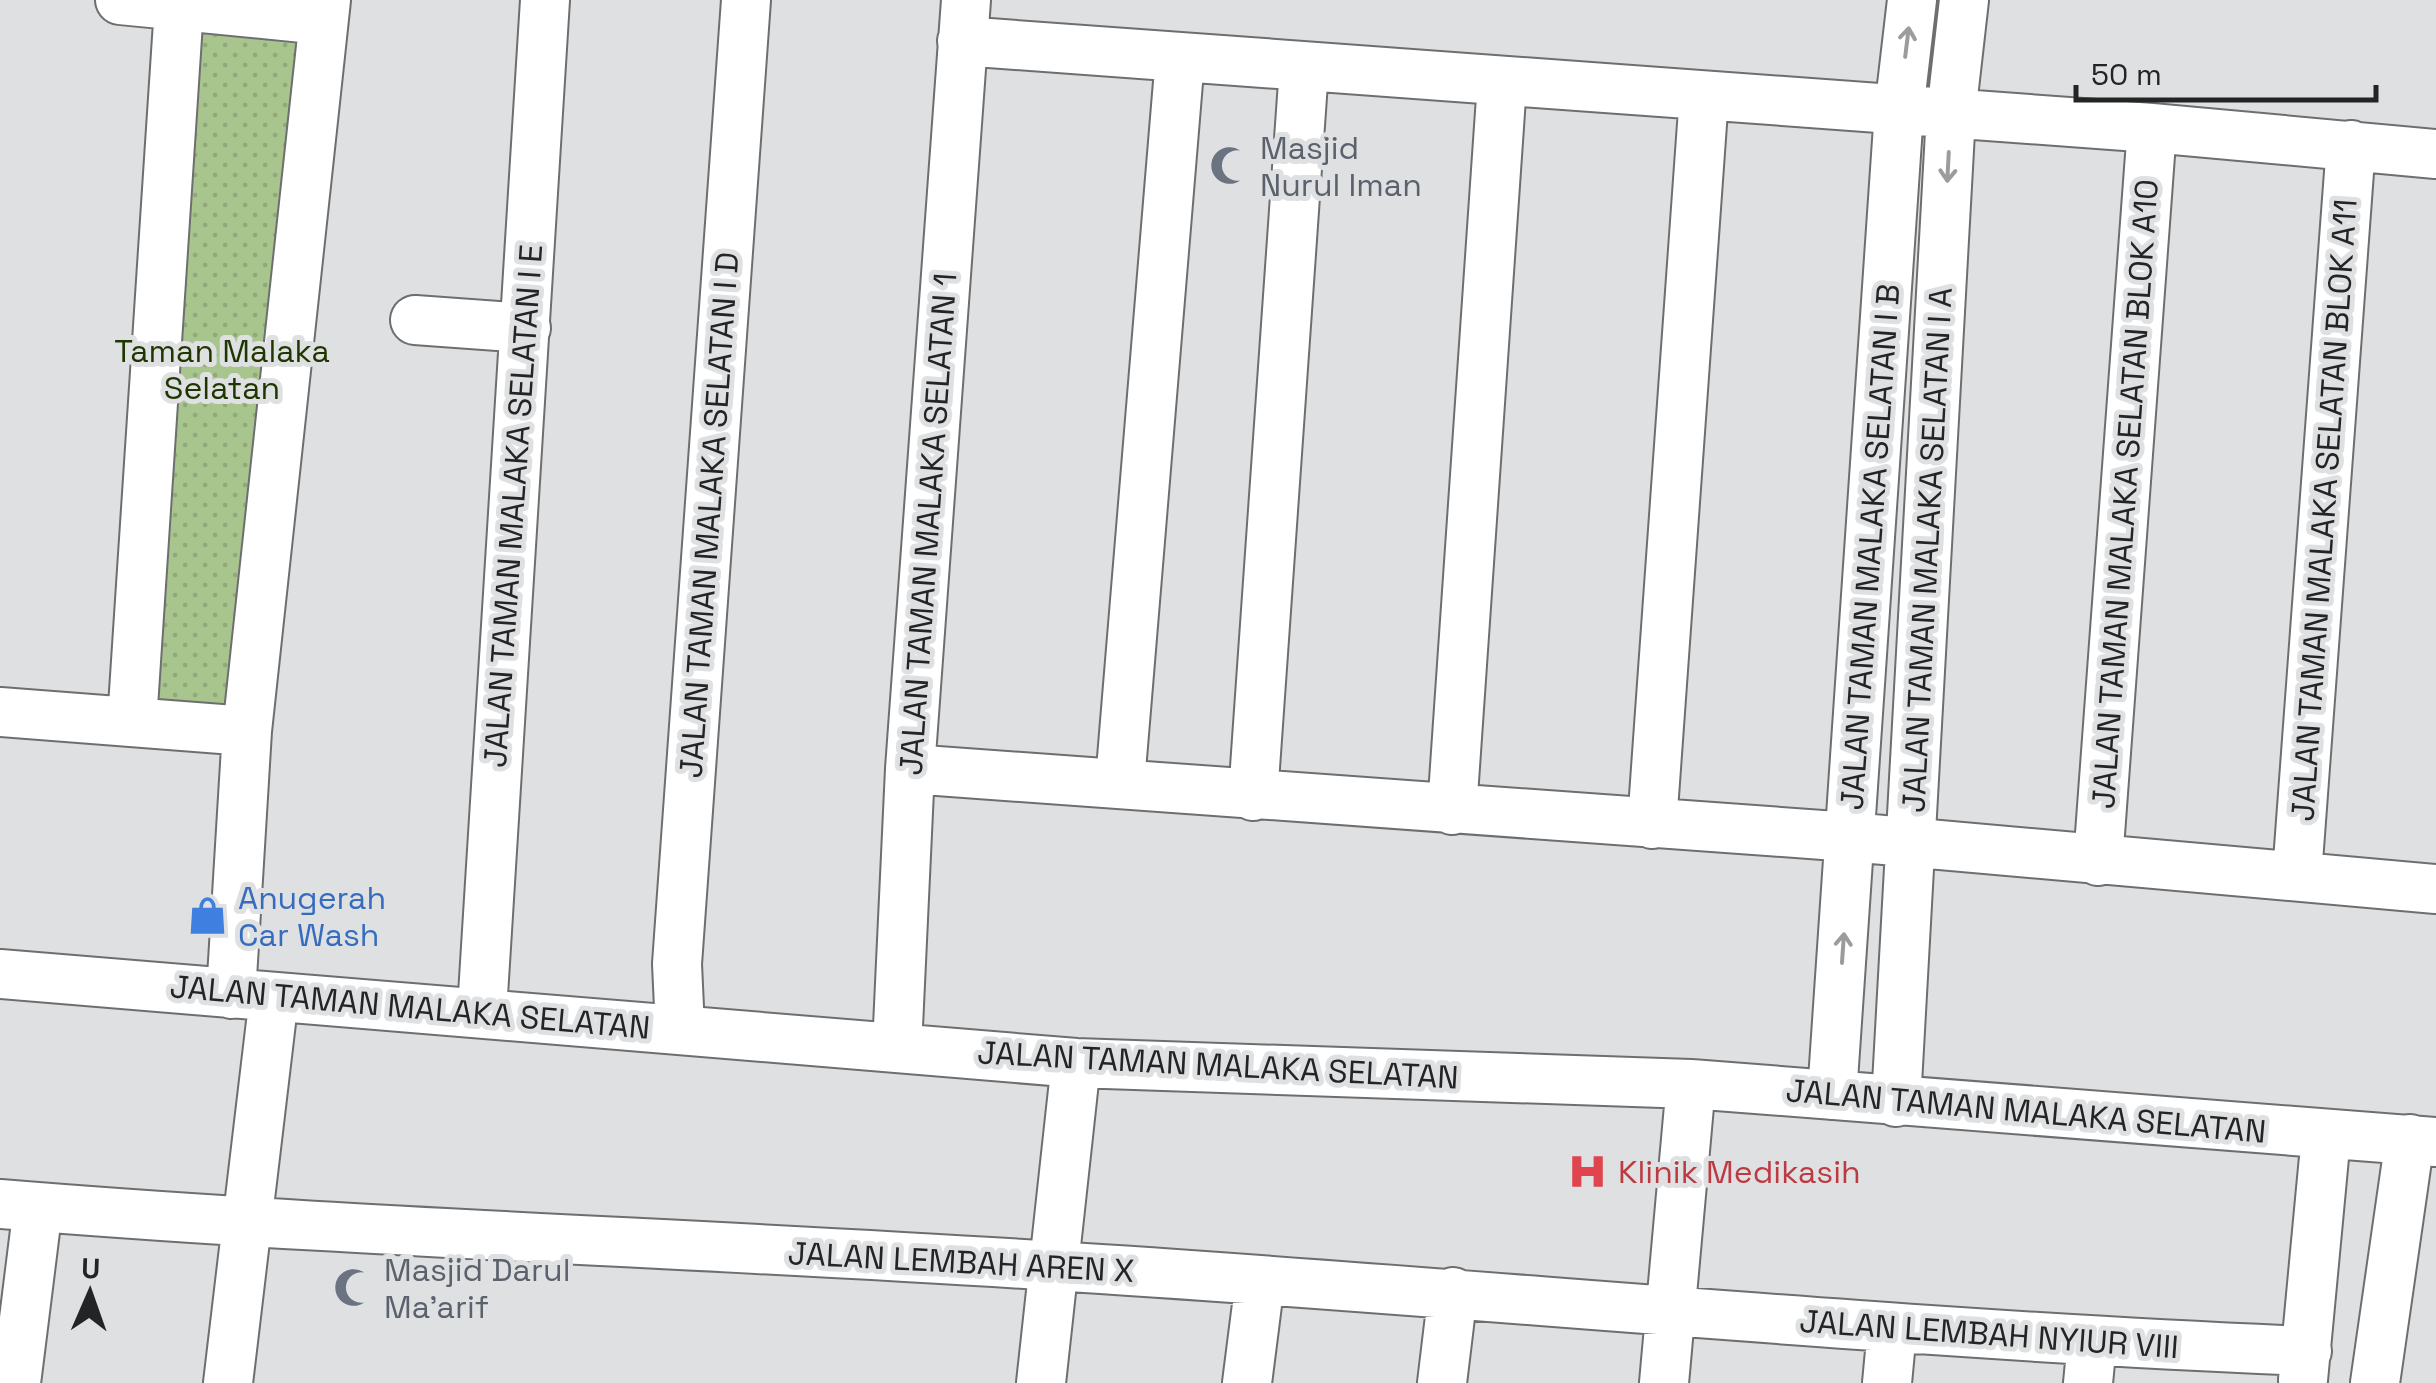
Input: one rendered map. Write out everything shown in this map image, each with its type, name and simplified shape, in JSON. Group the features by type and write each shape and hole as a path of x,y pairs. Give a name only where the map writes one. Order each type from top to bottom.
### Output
{"street":[{"path":"120,0 179,7 324,10 247,731 252,996 249,1224 228,1383"},
{"name":"JALAN TAMAN MALAKA SELATAN I E","path":"482,1011 545,0"},
{"name":"JALAN TAMAN MALAKA SELATAN I D","path":"680,1029 678,964 746,0"},
{"name":"JALAN TAMAN MALAKA SELATAN I B","path":"1832,1095 1899,111 1912,0"},
{"name":"JALAN TAMAN MALAKA SELATAN I A","path":"1896,1102 1952,114 1964,0"},
{"path":"132,722 179,7"},
{"path":"964,21 1180,58 2152,128 2436,154"},
{"name":"JALAN TAMAN MALAKA SELATAN 1","path":"897,1048 910,769 964,21"},
{"path":"1120,782 1180,58"},
{"path":"1254,796 1304,68"},
{"path":"1452,810 1502,84"},
{"path":"1652,824 1704,96"},
{"name":"JALAN TAMAN MALAKA SELATAN BLOK A10","path":"2098,861 2152,128"},
{"name":"JALAN TAMAN MALAKA SELATAN BLOK A11","path":"2297,875 2352,145"},
{"path":"415,320 526,328"},
{"path":"1864,628 1922,630"},
{"path":"0,712 247,731"},
{"path":"910,769 1850,837 2436,889"},
{"name":"JALAN TAMAN MALAKA SELATAN","path":"0,974 1076,1063 1692,1084 2423,1141"},
{"path":"1041,1383 1076,1063"},
{"path":"1664,1383 1692,1084"},
{"path":"2305,1367 2326,1136"},
{"path":"2375,1383 2423,1141"},
{"path":"16,1383 19,1205"},
{"name":"JALAN LEMBAH AREN X","path":"19,1205 249,1224 1054,1266 1672,1310"},
{"path":"1248,1383 1260,1281"},
{"path":"1442,1383 1453,1292"},
{"name":"JALAN LEMBAH NYIUR VIII","path":"1672,1310 1892,1330 2090,1363 2305,1367"},
{"path":"1887,1383 1892,1330"}],"green space":[{"name":"Taman Malaka Selatan","path":"195,20 308,30 248,718 135,708"}],"place":[{"name":"Masjid Nurul Iman","path":"1230,166"},
{"name":"Anugerah Car Wash","path":"208,916"},
{"name":"Klinik Medikasih","path":"1588,1172"},
{"name":"Masjid Darul Ma'arif","path":"354,1288"}]}
